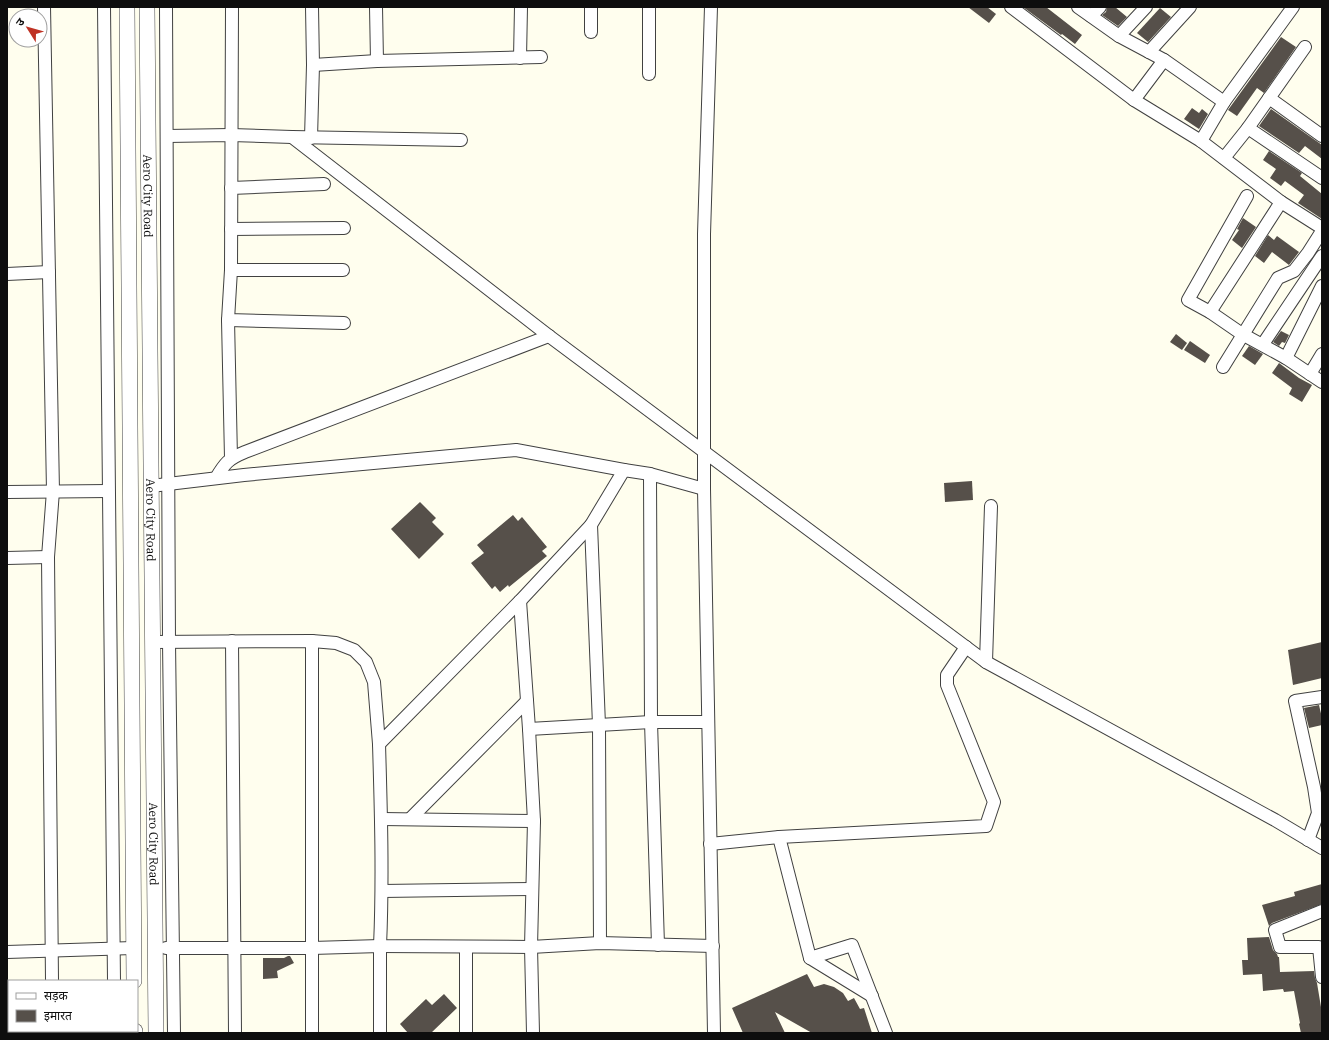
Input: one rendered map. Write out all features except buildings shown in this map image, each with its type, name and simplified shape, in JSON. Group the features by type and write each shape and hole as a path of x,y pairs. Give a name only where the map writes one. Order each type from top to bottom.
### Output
{"street":[{"path":"44,7 53,491 48,557 52,980"},
{"path":"104,7 114,980"},
{"name":"Aero City Road","path":"127,7 134,980"},
{"name":"Aero City Road","path":"147,7 154,949 156,1033"},
{"path":"166,7 169,642 174,1033"},
{"path":"231,458 228,320 231,270 232,7"},
{"path":"311,138 314,66 312,7"},
{"path":"376,7 377,61"},
{"path":"520,58 521,7"},
{"path":"591,7 591,32"},
{"path":"649,7 649,74"},
{"path":"711,7 704,234 704,490 714,1033"},
{"path":"1011,7 1134,100 1201,141 1281,202 1322,230 1308,253 1294,271 1278,278 1223,367"},
{"path":"1078,7 1119,36 1164,60 1224,102"},
{"path":"1091,16 1100,7"},
{"path":"1119,36 1146,7"},
{"path":"1149,52 1190,7"},
{"path":"1201,141 1224,102 1293,7"},
{"path":"1224,158 1248,128 1305,47"},
{"path":"314,66 377,61 541,57"},
{"path":"1134,100 1164,60"},
{"path":"1269,98 1322,136"},
{"path":"1248,128 1322,178"},
{"path":"167,136 231,135 292,138 461,140"},
{"path":"292,138 549,336 986,662 1275,820 1322,848"},
{"path":"231,188 324,184"},
{"path":"1247,196 1188,300 1210,312 1242,334 1263,344 1286,358 1322,382"},
{"path":"1210,312 1281,202"},
{"path":"231,229 344,228"},
{"path":"1263,344 1322,256"},
{"path":"231,270 343,270"},
{"path":"7,274 49,272"},
{"path":"1286,358 1322,286"},
{"path":"228,320 344,323"},
{"path":"216,478 224,465 231,458 549,336"},
{"path":"1310,374 1322,354"},
{"path":"151,486 216,478 516,450 650,474 704,490"},
{"path":"379,744 520,601 591,525 624,470"},
{"path":"650,474 651,722 658,945"},
{"path":"7,492 108,491"},
{"path":"986,662 991,506"},
{"path":"591,525 599,725 600,943"},
{"path":"7,558 48,557"},
{"path":"520,601 534,821 531,947 533,1033"},
{"path":"232,641 235,1033"},
{"path":"152,642 312,641 336,643 354,650 366,662 374,682 379,744 382,819 380,1033"},
{"path":"312,641 312,1033"},
{"path":"710,844 779,837 986,826 994,802 947,685 947,675 966,647"},
{"path":"1308,840 1320,813 1318,787 1295,701 1322,697"},
{"path":"410,819 527,701"},
{"path":"529,729 651,722 708,722"},
{"path":"382,819 534,821"},
{"path":"779,837 810,958 872,996"},
{"path":"382,891 532,889"},
{"path":"1322,911 1275,930 1280,947 1320,947 1322,977"},
{"path":"154,949 380,946 531,947 600,943 712,946"},
{"path":"810,958 852,945 886,1033"},
{"path":"466,947 466,1033"},
{"path":"7,952 133,948"}]}
